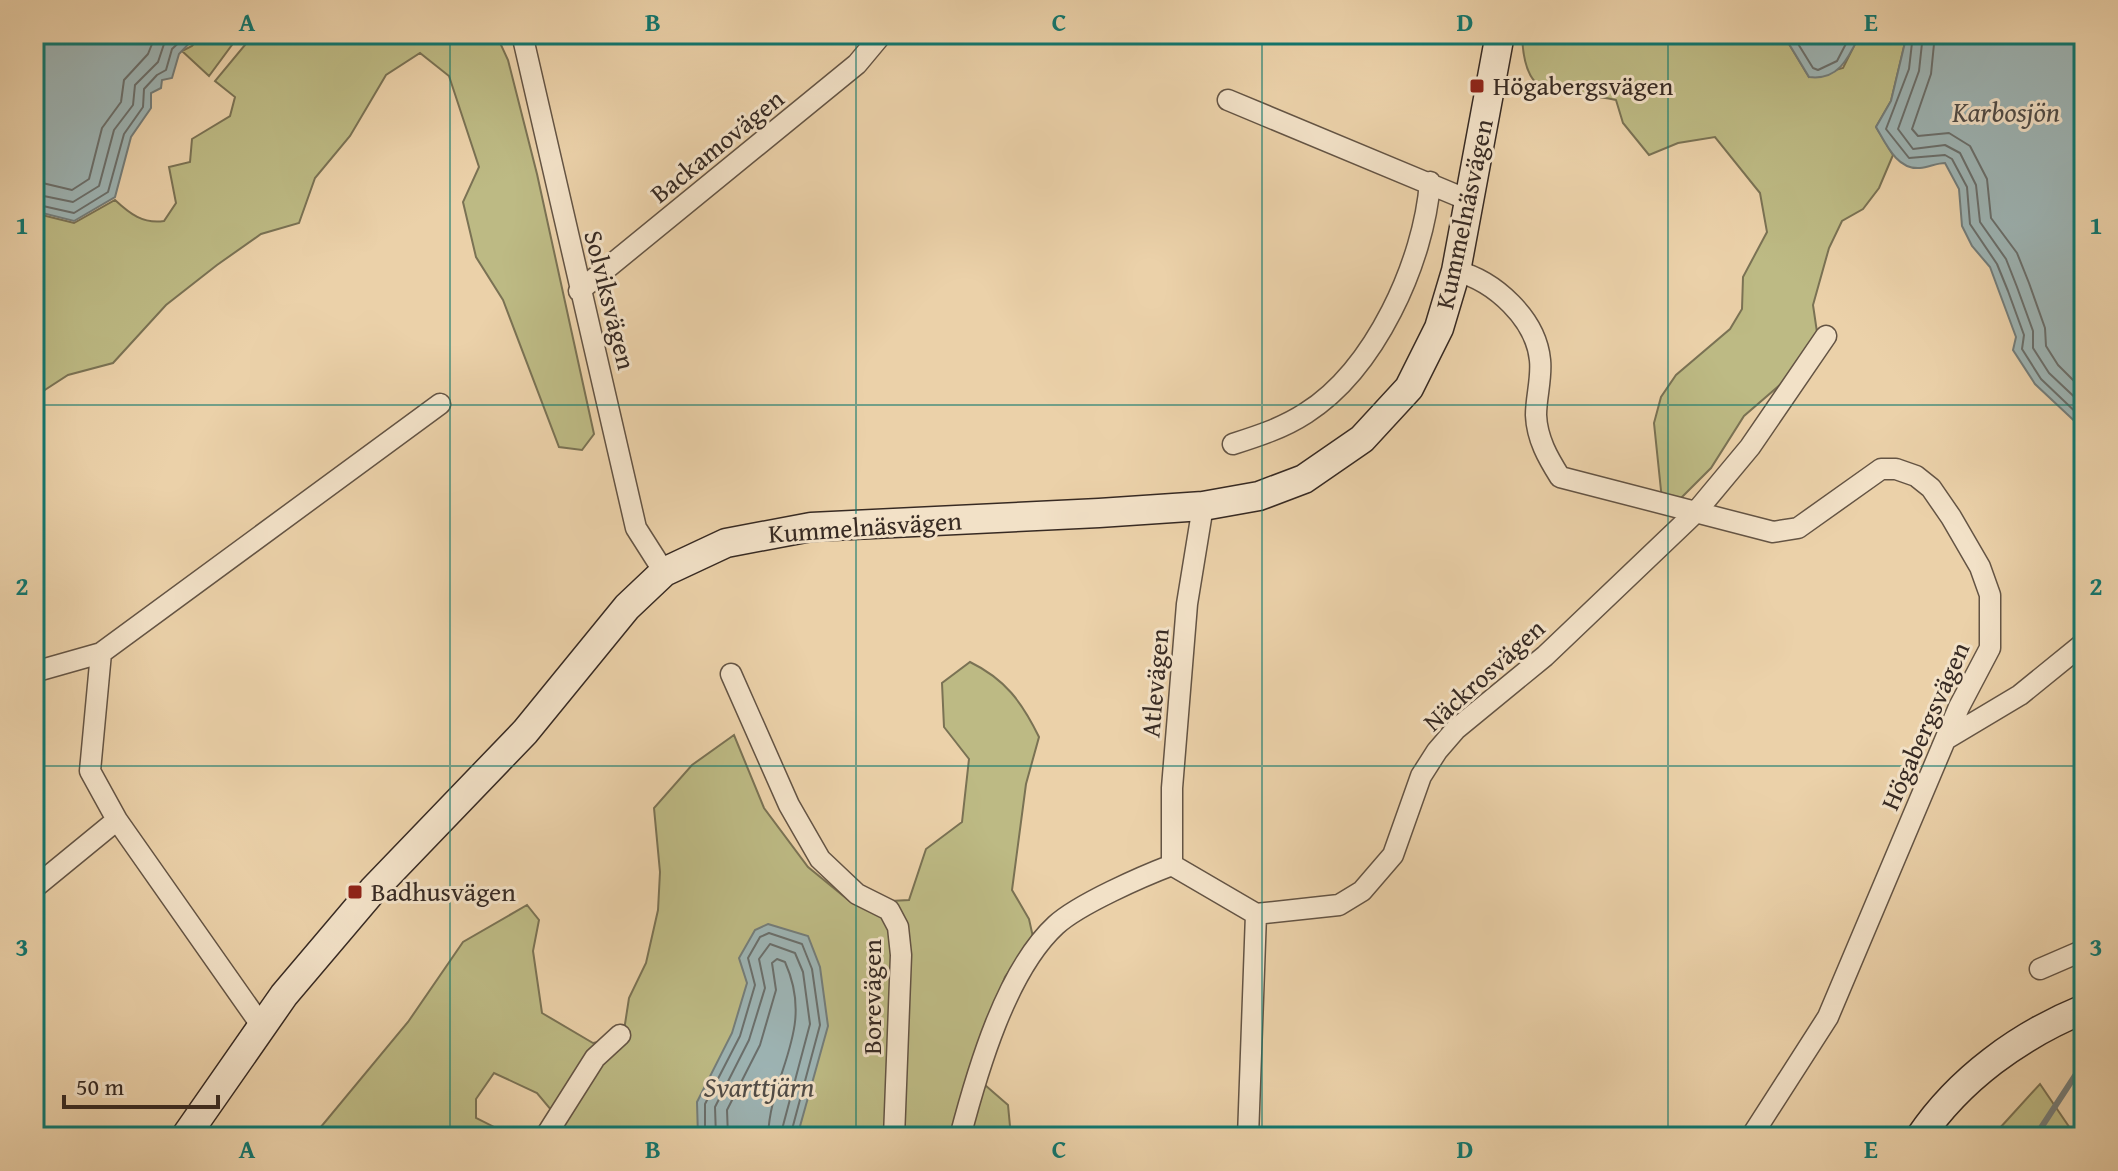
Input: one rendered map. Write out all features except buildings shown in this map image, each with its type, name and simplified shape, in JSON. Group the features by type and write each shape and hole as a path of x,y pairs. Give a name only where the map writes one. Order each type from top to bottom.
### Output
{"street":[{"name":"Solviksvägen","path":"522,34 636,528 664,572"},
{"name":"Backamovägen","path":"579,291 857,64 882,34"},
{"name":"Kummelnäsvägen","path":"185,1137 261,1025 373,890 525,732 627,607 664,572 726,543 765,533 811,527 1203,506 1284,488 1334,460 1362,439 1386,415 1414,378 1439,328 1456,271 1500,34"},
{"path":"1228,100 1468,200"},
{"name":"Kummelnäsvägen","path":"1233,444 1275,430 1307,413 1327,397 1366,349 1408,281 1420,245 1430,182"},
{"name":"Högabergsvägen","path":"1456,271 1470,274 1509,301 1534,334 1541,362 1536,416 1542,448 1560,477 1773,532 1798,528 1881,469 1896,469 1916,476 1931,488 1980,567 1990,595 1993,623 1990,648 1959,707 1828,1017 1751,1137"},
{"name":"Näckrosvägen","path":"1256,914 1339,905 1362,891 1393,855 1421,776 1456,729 1545,656 1695,513 1750,447 1826,336"},
{"path":"34,672 101,653 440,404"},
{"name":"Atlevägen","path":"1172,865 1172,788 1187,604 1203,506"},
{"path":"1948,738 2020,695 2084,643"},
{"path":"101,653 90,771 117,820 261,1025"},
{"name":"Borevägen","path":"731,674 775,777 820,859 857,894 889,910 898,927 901,955 894,1137"},
{"path":"34,888 117,820"},
{"path":"960,1137 974,1083 1014,982 1057,924 1172,865 1256,914 1248,1137"},
{"path":"2040,969 2084,950"},
{"path":"1920,1137 1995,1059 2017,1042 2084,1009"},
{"path":"545,1137 595,1058 620,1035"}],"shaded area":[{"path":"202,34 240,34 209,76 182,51 192,46"},
{"path":"254,34 496,34 508,60 537,174 594,434 582,450 559,447 503,300 476,257 463,202 479,167 449,76 420,53 386,75 350,136 315,178 299,223 261,234 217,265 166,305 113,363 68,375 34,397 34,213 74,223 115,200 137,217 164,221 176,203 169,167 190,162 192,139 230,116 235,97 215,81"},
{"path":"1522,34 1783,34 1809,77 1843,68 1860,34 1907,34 1891,101 1876,127 1893,155 1879,188 1863,209 1842,221 1829,248 1813,305 1817,332 1788,378 1744,416 1711,468 1680,499 1662,500 1654,423 1661,397 1676,375 1730,329 1742,309 1743,277 1767,232 1760,193 1715,137 1678,143 1649,155 1623,123 1616,100 1562,94 1538,85 1524,58"},
{"path":"970,662 1003,684 1026,713 1039,737 1026,784 1012,890 1029,919 1033,937 1005,977 970,1072 1008,1105 1011,1137 567,1137 568,1130 537,1093 494,1073 476,1099 476,1118 514,1137 328,1137 320,1128 408,1022 463,942 527,905 539,920 533,951 542,1013 593,1043 623,1037 629,998 646,963 658,910 660,872 654,808 692,765 734,735 764,808 808,867 852,903 909,900 926,849 962,822 969,759 944,727 942,683"},
{"path":"2040,1084 2076,1137 1993,1137 1999,1129"}],"water":[{"path":"34,34 198,34 179,54 172,78 162,80 161,88 151,93 151,108 131,137 115,197 74,221 34,211"},
{"path":"1783,34 1860,34 1842,66 1828,75 1809,77"},
{"name":"Karbosjön","path":"1907,34 2084,34 2084,430 2035,384 2013,350 2016,337 1990,267 1972,246 1962,226 1959,189 1945,163 1920,168 1905,165 1893,155 1876,127 1891,101"},
{"name":"Svarttjärn","path":"768,924 808,936 820,967 828,1026 797,1137 698,1137 697,1102 732,1033 747,983 739,958 755,930"}],"waterway":[{"path":"2035,1137 2084,1062"}],"place":[{"name":"Högabergsvägen","path":"1477,86"},
{"name":"Badhusvägen","path":"355,892"}]}
